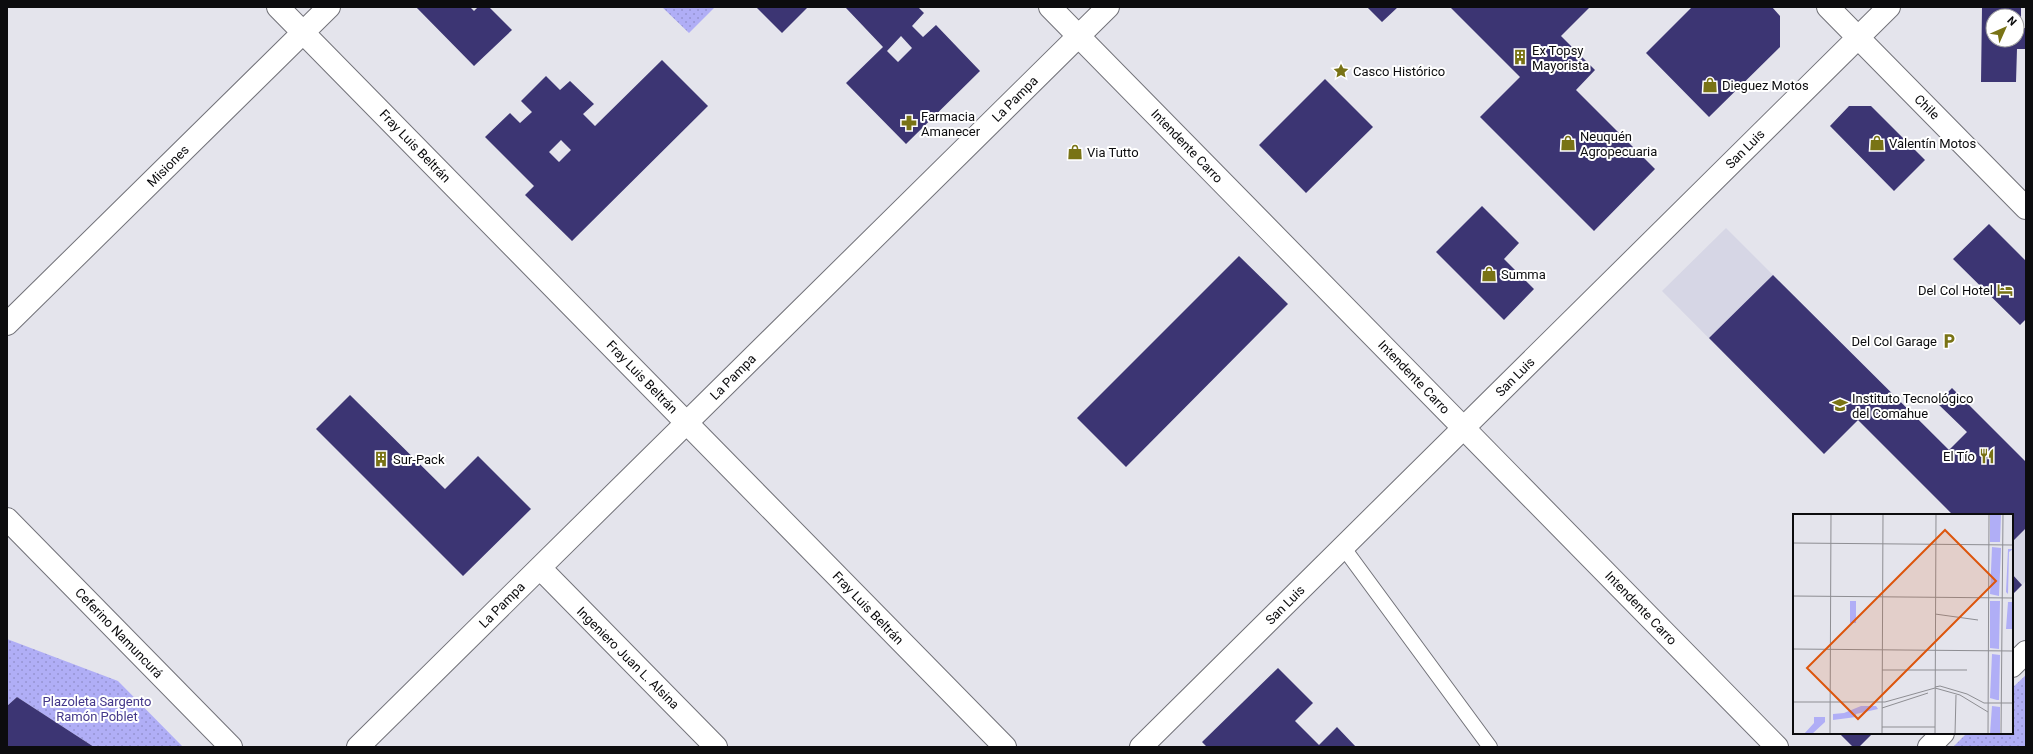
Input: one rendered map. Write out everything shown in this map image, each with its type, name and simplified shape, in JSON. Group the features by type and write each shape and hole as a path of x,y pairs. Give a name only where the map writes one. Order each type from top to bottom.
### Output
{"street":[{"name":"Fray Luis Beltrán","path":"278,7 1005,747"},
{"name":"Misiones","path":"7,324 329,7"},
{"name":"Intendente Carro","path":"1050,7 1777,747"},
{"name":"La Pampa","path":"358,747 1108,7"},
{"name":"Chile","path":"1828,7 2026,208"},
{"name":"San Luis","path":"1141,747 1889,7"},
{"name":"Ceferino Namuncurá","path":"7,519 230,747"},
{"name":"Ingeniero Juan L. Alsina","path":"540,568 716,747"},
{"path":"2013,665 2026,652"},
{"path":"1929,747 1942,734"}],"lane":[{"path":"1343,547 1490,747"}],"shaded area":[{"name":"Instituto Tecnológico del Comahue","path":"1726,228 2012,514 1952,514 1858,420 1824,454 1662,291"},
{"name":"Instituto Tecnológico del Comahue","path":"2013,515 2026,528 2026,581 2022,585 2013,575"}],"green space":[{"path":"662,7 715,7 689,33"},
{"name":"Plazoleta Sargento Ramón Poblet","path":"7,639 118,681 183,747 94,747 17,697 7,706"},
{"path":"2026,675 2026,747 1953,747 1966,734 2013,734 2013,687"}],"building":[{"path":"416,7 470,7 474,11 478,7 489,7 512,30 474,66"},
{"path":"756,7 808,7 782,33"},
{"path":"918,7 924,13 912,26 923,37 936,25 980,71 906,144 846,83 883,47 846,8","holes":["901,36 912,48 898,62 887,51"]},
{"path":"1367,7 1398,7 1382,22"},
{"name":"Neuquén Agropecuaria","path":"1450,7 1590,7 1561,36 1595,70 1576,90 1655,169 1594,231 1480,117 1520,77"},
{"name":"Dieguez Motos","path":"1692,7 1772,7 1780,16 1780,47 1709,117 1646,53"},
{"path":"1982,7 2021,7 1985,8 1985,48 2025,48 2026,28 2026,49 2017,49 2016,82 1981,82"},
{"path":"662,60 708,106 572,241 525,195 534,186 485,137 510,113 520,123 532,112 521,101 546,76 560,90 570,81 594,104 583,114 595,126","holes":["561,140 571,150 559,162 549,152"]},
{"path":"1325,79 1373,127 1306,193 1259,145"},
{"name":"Valentín Motos","path":"1849,106 1871,106 1925,160 1894,191 1830,126"},
{"name":"Summa","path":"1482,206 1519,243 1504,259 1534,289 1504,320 1436,252"},
{"name":"Del Col Hotel","path":"1989,224 2026,261 2026,319 2020,325 1953,259"},
{"path":"1239,256 1288,304 1126,467 1077,418"},
{"name":"Instituto Tecnológico del Comahue","path":"1773,275 1949,450 1967,432 1937,403 1952,388 2026,462 2026,528 2013,541 2013,514 1952,514 1858,420 1824,454 1709,338"},
{"name":"Sur-Pack","path":"350,395 445,489 478,456 531,509 463,576 316,429"},
{"path":"2013,575 2022,585 2013,594"},
{"path":"1278,668 1313,703 1295,721 1319,745 1337,727 1356,747 1207,747 1202,742"},
{"path":"17,697 94,747 7,747 7,706"},
{"path":"1840,734 1872,734 1859,747 1853,747"}],"place":[{"name":"Ex Topsy Mayorista","path":"1520,57"},
{"name":"Casco Histórico","path":"1341,71"},
{"name":"Dieguez Motos","path":"1710,85"},
{"name":"Farmacia Amanecer","path":"909,123"},
{"name":"Neuquén Agropecuaria","path":"1568,143"},
{"name":"Valentín Motos","path":"1877,143"},
{"name":"Via Tutto","path":"1075,152"},
{"name":"Summa","path":"1489,274"},
{"name":"Del Col Hotel","path":"2005,290"},
{"name":"Del Col Garage","path":"1949,341"},
{"name":"Instituto Tecnológico del Comahue","path":"1840,405"},
{"name":"El Tío","path":"1987,456"},
{"name":"Sur-Pack","path":"381,459"}]}
